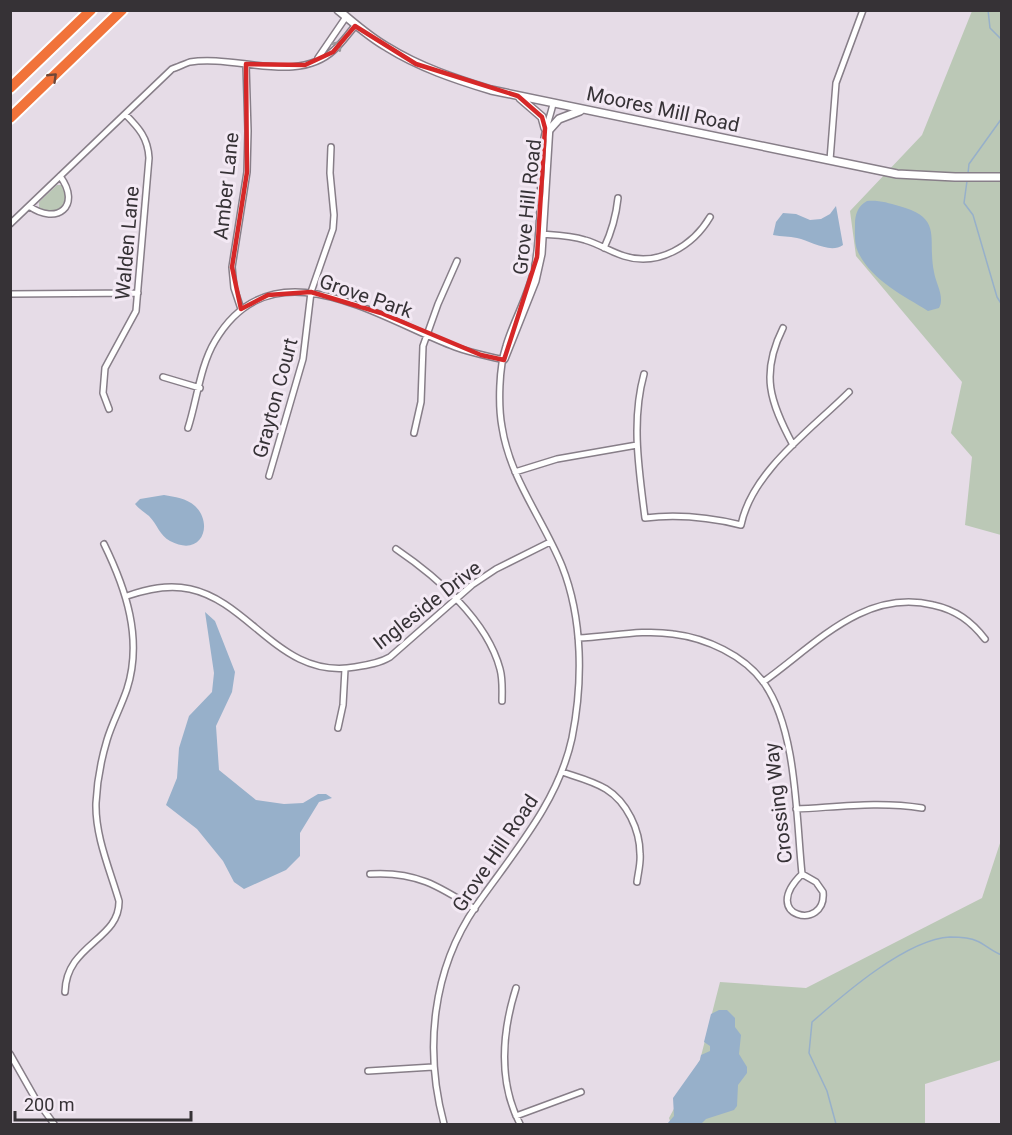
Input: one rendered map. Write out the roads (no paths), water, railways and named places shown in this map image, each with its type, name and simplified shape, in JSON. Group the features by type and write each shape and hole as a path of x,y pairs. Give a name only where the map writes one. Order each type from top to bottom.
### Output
{"highway":[{"path":"10,88 91,10"},
{"path":"10,118 122,10"}],"street":[{"name":"Moores Mill Road","path":"338,10 355,26 416,64 457,80 519,96 897,174 1002,177"},
{"path":"830,160 836,82 863,10"},
{"path":"318,60 346,17"},
{"path":"10,224 172,69 190,62 293,67 305,65 333,52 355,26"},
{"name":"Amber Lane","path":"242,309 234,288 232,267 247,172 246,64"},
{"path":"519,96 542,117 548,127 559,119 583,110"},
{"name":"Grove Hill Road","path":"444,1125 433,1067 433,1030 442,981 453,950 475,909 527,838 562,772 572,739 578,700 578,638 575,612 561,565 514,472 502,426 500,382 505,349 533,275 540,235 548,127 553,104"},
{"name":"Walden Lane","path":"109,409 103,393 105,368 136,311 149,158 142,131 125,114"},
{"name":"Grayton Court","path":"269,476 303,359 311,292 333,229 331,147"},
{"path":"29,206 43,215 51,215 65,208 69,202 69,194 60,176"},
{"path":"604,248 612,230 618,198"},
{"path":"540,235 577,238 632,258 661,256 688,243 710,217"},
{"path":"414,433 421,402 421,359 426,334 457,261"},
{"name":"Grove Park","path":"188,428 214,343 225,326 242,309 268,295 289,291 311,292 381,313 454,346 504,360"},
{"path":"10,294 138,293"},
{"path":"783,328 772,355 770,383 775,411 793,445"},
{"path":"644,374 638,409 637,444 645,518 686,515 741,525 744,511 765,476 793,445 849,392"},
{"path":"163,377 200,388"},
{"path":"514,472 557,459 637,444"},
{"name":"Ingleside Drive","path":"126,596 164,587 192,589 223,604 292,656 314,664 345,669 378,663 390,657 472,585 496,569 550,542"},
{"path":"65,992 66,976 72,964 115,920 120,908 99,833 96,806 107,739 128,688 132,666 133,631 126,596 104,544"},
{"path":"396,549 423,567 474,620 486,636 496,655 501,676 502,701"},
{"path":"763,682 842,622 866,609 886,603 921,602 943,608 969,620 985,639"},
{"name":"Crossing Way","path":"578,638 650,633 685,636 719,647 744,663 763,682 779,713 785,733 796,809 802,874 788,890 787,903 789,908 800,916 807,916 818,910 824,899 824,892 816,882 802,874"},
{"path":"338,728 343,705 345,669"},
{"path":"562,772 605,788 621,802 637,832 639,846 637,882"},
{"path":"796,809 869,804 897,804 922,808"},
{"path":"370,874 404,874 418,877 442,888 475,909"},
{"path":"516,988 508,1012 504,1054 509,1095 520,1125"},
{"path":"10,1054 35,1098 54,1125"},
{"path":"368,1071 433,1067"},
{"path":"516,1116 581,1092"}],"water":[{"path":"867,201 883,202 913,211 928,223 932,239 934,272 941,295 939,308 928,311 908,299 880,279 864,262 856,246 855,220 859,208"},
{"path":"836,206 843,245 826,248 797,238 773,235 776,222 783,213 796,214 810,220 821,219 830,214"},
{"path":"164,495 188,501 201,513 204,529 202,537 197,542 181,545 170,541 149,516 135,504 140,499"},
{"path":"205,612 215,621 235,672 232,692 216,726 219,770 256,800 284,804 303,803 318,794 326,794 332,798 319,802 300,833 300,856 286,870 244,889 234,882 223,861 197,829 166,805 177,778 179,748 189,716 212,692 214,673"},
{"path":"719,1010 727,1010 735,1018 735,1027 741,1035 739,1054 747,1067 747,1073 738,1085 737,1106 734,1110 706,1119 701,1124 667,1124 674,1116 673,1098 700,1060 701,1055 710,1051 710,1046 704,1042 711,1014"}],"waterway":[{"path":"988,10 990,28 1002,40"},
{"path":"968,173 969,164 1002,118"},
{"path":"967,181 964,203 973,215 997,297 1002,305"},
{"path":"836,1124 827,1091 809,1053 812,1022 841,997 896,957 933,940 950,937 971,939 1002,955"}]}
